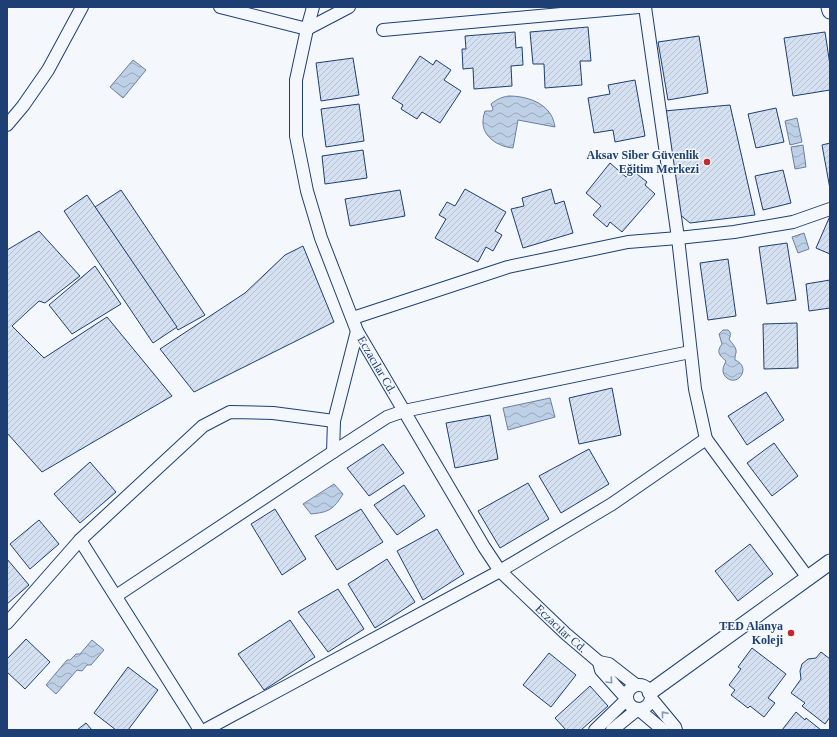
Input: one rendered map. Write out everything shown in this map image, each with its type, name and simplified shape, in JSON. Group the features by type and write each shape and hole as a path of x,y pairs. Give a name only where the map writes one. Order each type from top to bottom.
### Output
{"street":[{"path":"7,125 23,106 48,70 82,7"},
{"path":"220,7 307,29 349,7"},
{"name":"Eczacılar Cd.","path":"313,7 296,80 296,136 307,191 321,238 357,331 484,547 500,571 566,634 599,662"},
{"path":"383,30 639,7"},
{"path":"645,7 678,238 695,389 706,439 808,578"},
{"path":"828,7 830,11"},
{"path":"353,318 508,267 628,242 734,232 793,222 830,208"},
{"path":"333,452 334,421 357,331"},
{"path":"116,596 387,417 404,412 690,352"},
{"path":"7,623 80,540 203,426 230,412 273,412 334,421"},
{"path":"205,730 500,571 612,504 706,439"},
{"path":"80,540 200,730"},
{"path":"612,730 638,709 645,708 648,705 651,695 830,562"},
{"path":"663,730 638,709 630,706 627,699 601,670 599,662 609,664 636,685 646,687 676,730"},
{"path":"595,730 627,699 630,689 636,685"}],"water":[{"path":"133,60 146,70 123,98 110,87"},
{"path":"509,96 527,98 543,106 552,116 555,127 518,120 513,148 502,146 492,140 485,132 483,127 485,111 492,111 493,109 491,104 500,98"},
{"path":"797,118 802,142 790,145 785,121"},
{"path":"803,145 806,167 795,169 791,147"},
{"path":"804,233 809,249 798,253 792,237"},
{"path":"723,330 728,330 730,332 729,339 736,351 735,360 740,363 743,371 742,375 735,380 727,378 723,372 723,367 726,361 719,353 719,349 722,344 719,334"},
{"path":"550,398 555,417 508,430 503,408"},
{"path":"334,484 343,494 336,504 326,511 311,514 303,504"},
{"path":"92,640 104,650 91,665 87,665 82,671 77,670 56,694 46,685 67,660 70,660 76,654 80,654"}],"building":[{"path":"588,27 591,61 580,61 582,85 545,88 544,64 533,64 530,32"},
{"path":"515,32 516,48 522,47 523,65 511,66 512,86 474,89 473,68 463,69 462,49 466,49 465,36"},
{"path":"825,32 830,65 830,90 793,96 784,38"},
{"path":"699,36 708,93 668,100 658,42"},
{"path":"420,56 433,65 436,60 451,70 444,80 461,91 440,123 422,112 417,119 401,109 403,105 392,98"},
{"path":"353,58 359,95 321,101 316,63"},
{"path":"635,80 645,136 615,142 613,130 594,133 588,98 610,94 608,85"},
{"path":"359,104 364,141 326,147 321,109"},
{"name":"Aksav Siber Güvenlik Eğitim Merkezi","path":"730,105 755,215 690,223 678,213 664,111"},
{"path":"776,108 784,142 756,148 748,114"},
{"path":"830,143 830,189 822,145"},
{"path":"363,150 367,178 325,184 322,156"},
{"path":"610,163 626,177 632,170 647,182 645,185 655,194 622,232 610,222 607,227 593,215 601,206 586,193"},
{"path":"783,170 791,203 763,210 755,176"},
{"path":"465,189 506,212 495,231 502,235 493,251 486,247 478,262 435,238 446,219 439,215 447,202 455,206"},
{"path":"551,189 555,204 564,201 573,233 523,248 511,209 524,206 522,198"},
{"path":"121,190 205,315 178,330 95,207"},
{"path":"400,190 405,216 350,226 345,199"},
{"path":"87,195 177,327 153,343 64,211"},
{"path":"830,216 830,254 816,248"},
{"path":"39,231 80,276 45,303 39,301 12,326 44,358 107,317 172,396 42,472 7,433 7,250"},
{"path":"787,243 796,300 767,304 759,247"},
{"path":"303,246 334,322 194,392 160,349 245,293 285,255"},
{"path":"728,259 736,316 708,320 700,263"},
{"path":"95,266 121,304 72,334 49,305"},
{"path":"830,280 830,308 809,311 806,284"},
{"path":"797,323 798,368 764,369 763,324"},
{"path":"612,388 621,435 579,444 569,398"},
{"path":"766,392 784,420 747,445 728,416"},
{"path":"490,415 498,459 455,468 446,423"},
{"path":"774,443 798,476 772,496 747,463"},
{"path":"383,444 404,473 369,496 347,468"},
{"path":"589,449 609,484 561,513 539,476"},
{"path":"90,462 116,492 80,523 54,494"},
{"path":"528,483 549,519 500,548 478,511"},
{"path":"404,485 425,516 397,535 374,505"},
{"path":"275,509 306,559 282,575 251,524"},
{"path":"361,509 383,542 337,570 315,536"},
{"path":"39,520 59,544 30,569 10,544"},
{"path":"437,529 464,574 423,600 397,551"},
{"path":"750,544 773,574 738,601 715,571"},
{"path":"7,559 29,585 7,604"},
{"path":"387,559 415,602 375,628 348,584"},
{"path":"338,589 364,629 328,652 298,612"},
{"path":"290,620 315,657 264,690 238,654"},
{"path":"26,639 50,662 25,689 7,672 7,659"},
{"path":"752,648 786,674 768,698 775,703 764,717 750,706 748,708 731,695 735,690 729,685 741,669 738,667"},
{"path":"821,652 830,659 830,717 825,724 802,706 805,703 791,693 801,679 800,671 802,664 808,659 816,658"},
{"path":"549,653 576,675 551,707 523,685"},
{"path":"128,667 158,690 128,730 116,730 94,713"},
{"path":"590,686 608,706 581,730 566,730 555,718"},
{"path":"796,712 805,720 806,718 821,730 782,730"},
{"path":"86,723 92,730 77,730"}],"place":[{"name":"Aksav Siber Güvenlik Eğitim Merkezi","path":"707,162"},
{"name":"TED Alanya Koleji","path":"791,633"}]}
